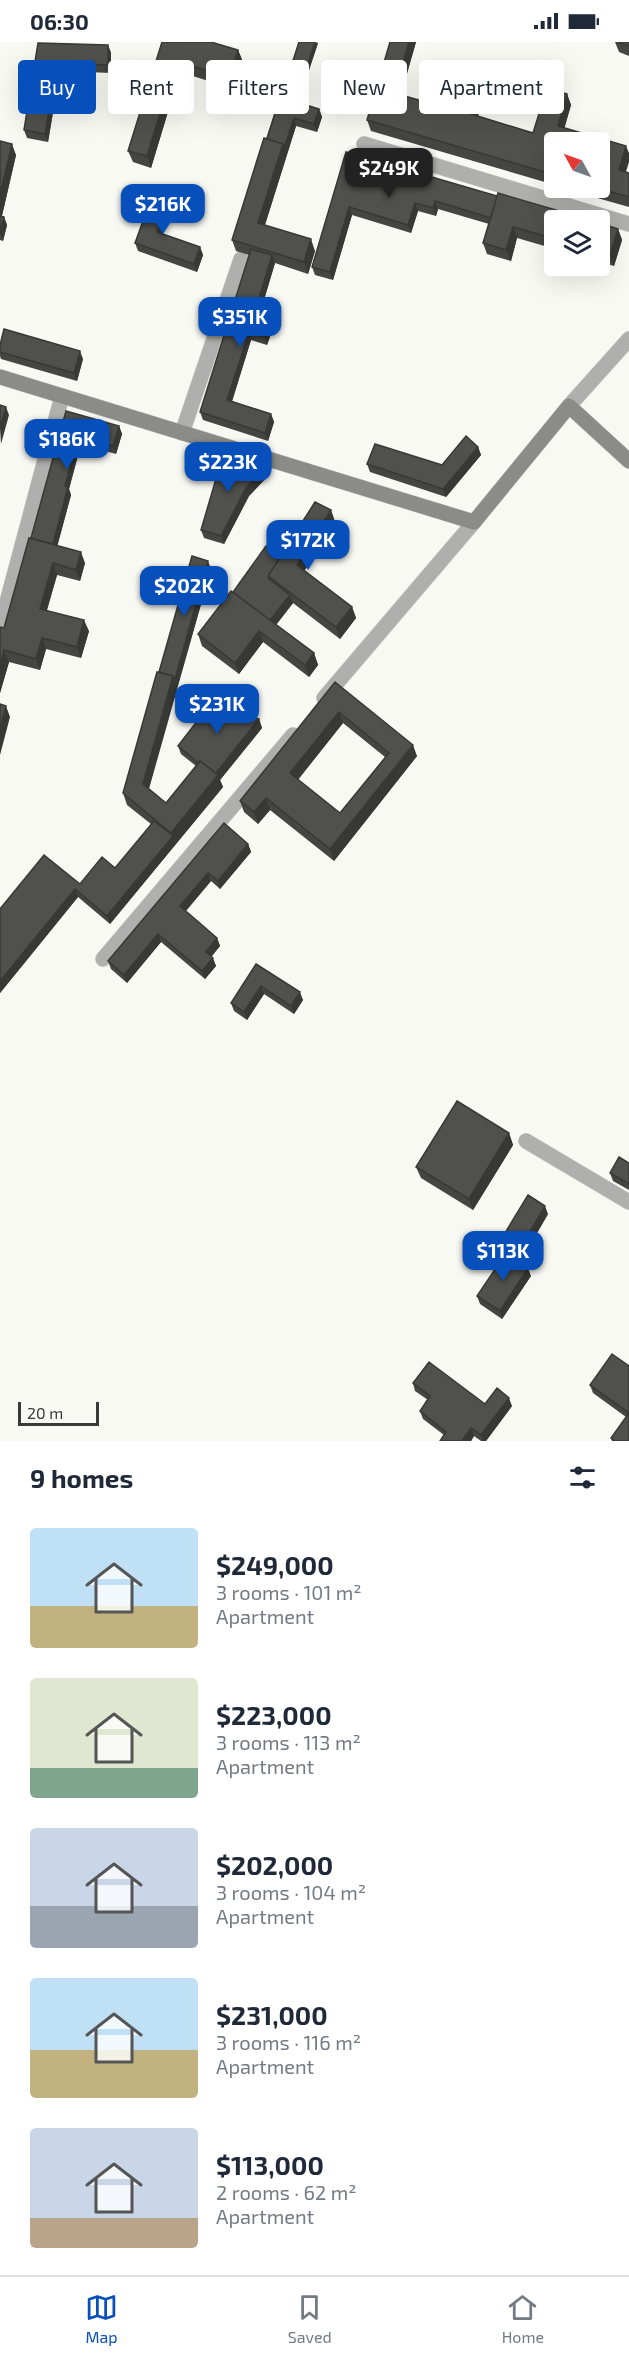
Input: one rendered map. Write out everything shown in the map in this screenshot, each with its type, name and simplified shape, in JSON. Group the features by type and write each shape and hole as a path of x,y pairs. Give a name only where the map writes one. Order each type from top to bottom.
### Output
{"street":[{"path":"364,144 629,224"},
{"path":"182,433 241,259"},
{"path":"103,959 474,522 569,406 629,339"},
{"path":"0,377 474,522"},
{"path":"0,628 62,396"},
{"path":"569,406 629,461"},
{"path":"526,1141 629,1202"}],"building":[{"path":"162,42 211,42 238,50 235,60 206,60 206,70 194,67 194,60 156,60"},
{"path":"299,42 315,42 309,61 293,60"},
{"path":"390,42 409,42 404,60 385,60"},
{"path":"38,43 108,45 108,65 96,65 96,60 35,60"},
{"path":"407,97 419,100 419,114 471,114 533,133 539,114 561,114 558,126 578,132 544,132 544,172 367,120 369,114 407,114"},
{"path":"309,106 319,109 314,124 294,118 284,148 283,144 267,139 275,114 309,114"},
{"path":"27,114 48,114 45,134 24,130"},
{"path":"140,114 160,114 147,156 128,151"},
{"path":"264,138 283,144 258,223 311,239 304,262 232,240"},
{"path":"0,141 12,144 0,195"},
{"path":"610,141 626,146 619,170 629,173 629,197 610,192"},
{"path":"346,152 497,196 491,218 435,201 433,208 415,203 408,225 349,207 330,272 312,267"},
{"path":"498,193 556,210 544,210 544,236 513,227 506,250 483,243"},
{"path":"152,196 168,202 157,232 200,247 194,264 135,243"},
{"path":"0,216 4,217 0,233"},
{"path":"610,226 618,229 610,255"},
{"path":"251,249 272,255 255,312 271,317 264,337 249,332 227,400 271,414 265,433 200,412"},
{"path":"4,329 80,351 74,373 0,352"},
{"path":"0,405 6,407 0,428"},
{"path":"66,411 119,426 113,446 78,436 53,544 31,538"},
{"path":"466,436 478,447 443,489 367,464 375,444 442,465"},
{"path":"223,455 265,468 246,488 221,536 201,530"},
{"path":"315,502 331,510 297,565 352,607 336,627 268,576"},
{"path":"29,538 81,552 76,570 53,563 40,609 84,620 77,647 42,638 36,659 4,650 0,667 0,627 4,628"},
{"path":"266,546 281,556 268,576 269,579 290,595 270,620 233,592"},
{"path":"192,556 208,561 175,679 173,676 159,672"},
{"path":"231,591 314,653 305,665 259,631 235,663 198,634"},
{"path":"157,672 173,676 143,784 166,803 200,761 218,775 171,833 123,793"},
{"path":"335,682 413,745 330,849 266,798 254,812 240,801","holes":["339,712 389,753 340,813 290,773"]},
{"path":"212,702 259,719 216,773 178,746"},
{"path":"0,704 6,706 0,729"},
{"path":"154,821 173,836 107,916 75,889 1,980 0,909 44,855 80,884 102,857 115,868"},
{"path":"224,823 248,844 218,881 208,873 180,906 217,938 206,952 213,958 202,971 158,934 124,975 108,961"},
{"path":"256,964 300,992 291,1006 261,986 244,1012 231,1003"},
{"path":"457,1101 509,1133 469,1199 416,1167"},
{"path":"619,1157 629,1163 629,1184 610,1173"},
{"path":"528,1195 545,1206 523,1244 505,1233"},
{"path":"506,1253 528,1268 500,1311 477,1296"},
{"path":"612,1354 629,1366 629,1413 590,1385"},
{"path":"429,1362 485,1404 497,1388 509,1398 481,1435 471,1428 462,1441 440,1441 446,1432 420,1411 430,1396 413,1383"},
{"path":"629,1413 629,1441 615,1441 611,1438"}]}
